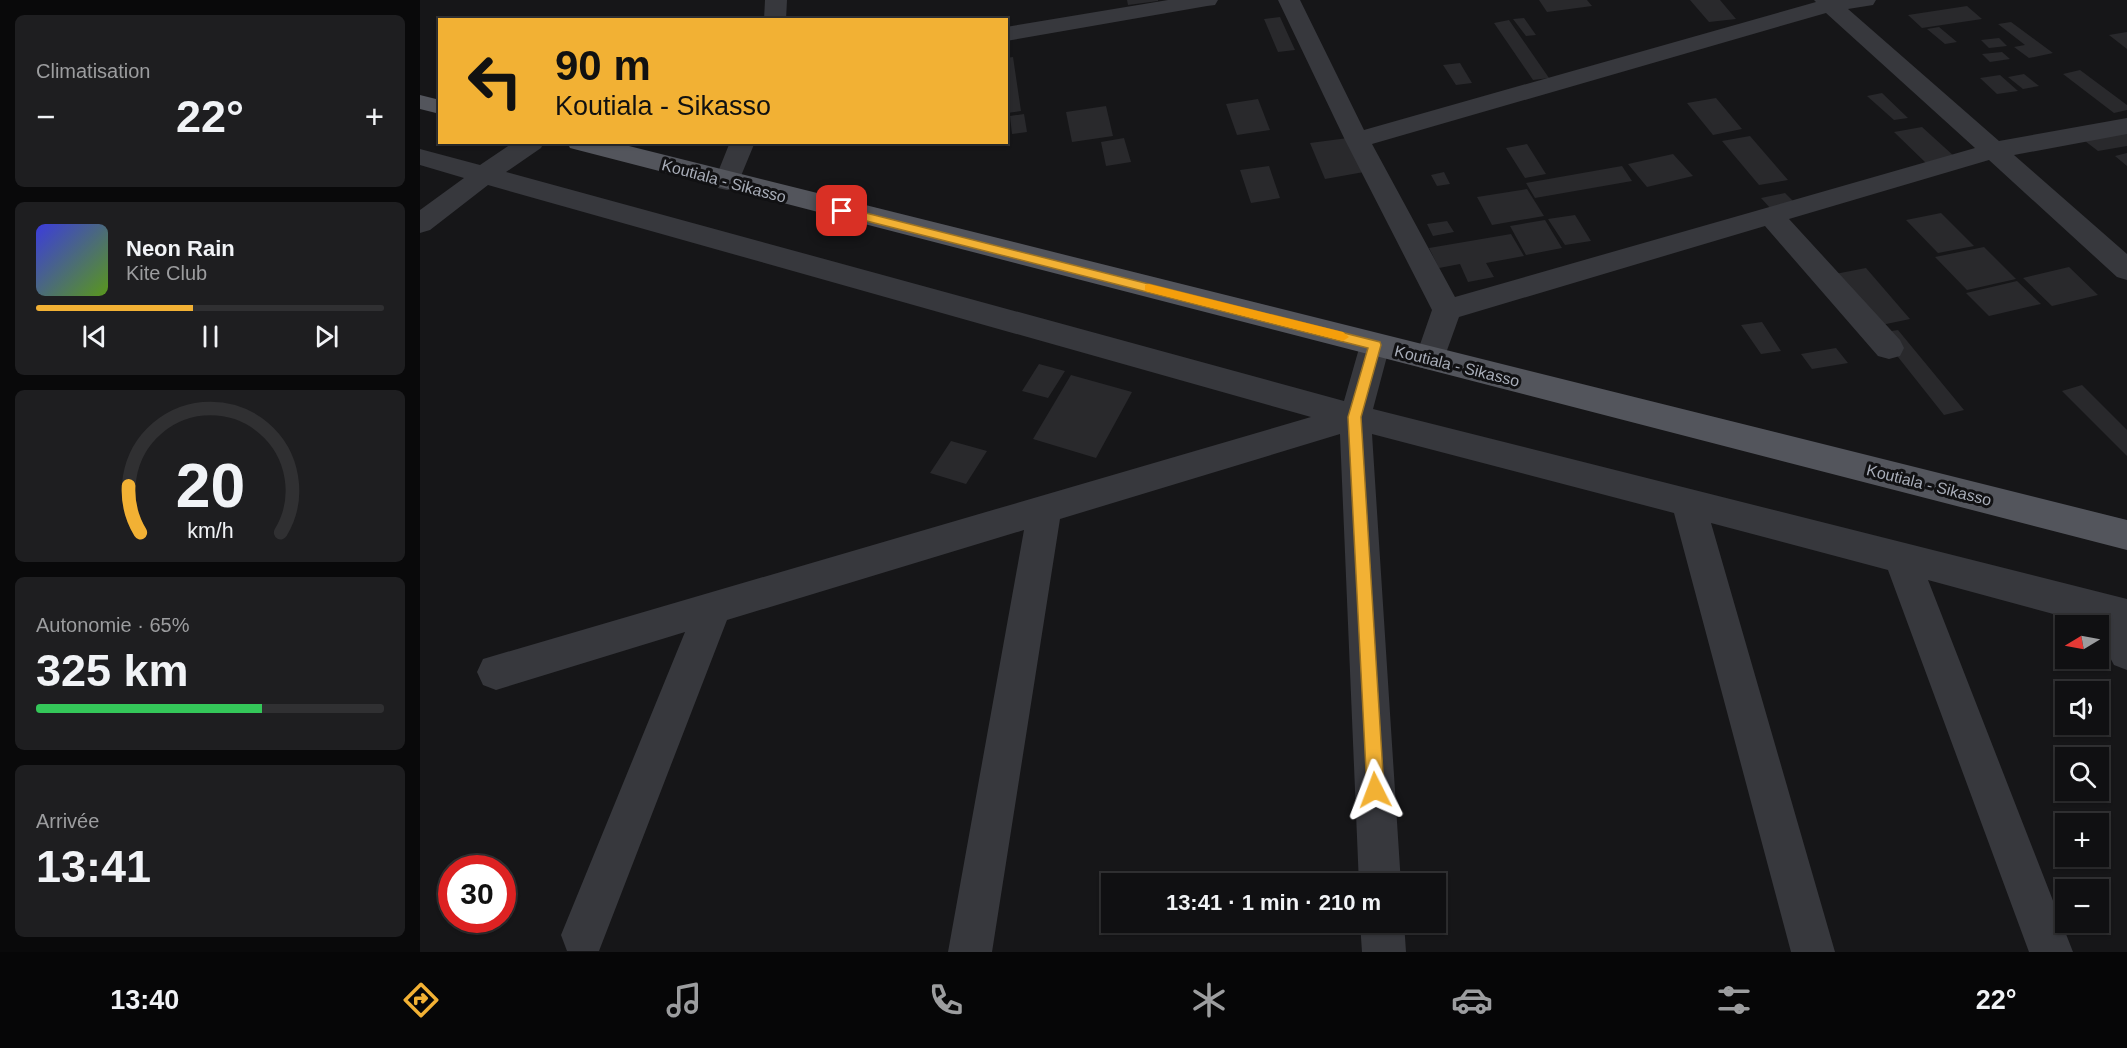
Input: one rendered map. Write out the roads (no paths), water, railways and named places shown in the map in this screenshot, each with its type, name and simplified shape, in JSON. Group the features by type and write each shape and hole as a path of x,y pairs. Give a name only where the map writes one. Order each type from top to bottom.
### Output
{"main road":[{"path":"420,102 438,106"},
{"name":"Koutiala - Sikasso","path":"586,144 727,182 2127,535"}],"street":[{"path":"775,18 776,0"},
{"path":"1008,34 1207,0"},
{"path":"1289,0 1357,140 1447,310 1430,359"},
{"path":"1357,140 1827,2 1865,0"},
{"path":"1827,2 2127,270"},
{"path":"1447,310 1995,150 2127,126"},
{"path":"420,224 529,144"},
{"path":"727,182 742,144"},
{"path":"420,157 1355,417 2116,614 2127,653"},
{"path":"1771,216 1889,348"},
{"path":"1375,345 1355,417 1379,873"},
{"path":"496,672 1355,417"},
{"path":"1688,503 1819,951"},
{"path":"970,952 1044,509"},
{"path":"1902,559 2051,952"},
{"path":"583,935 714,607"},
{"path":"1383,933 1384,952"}]}
